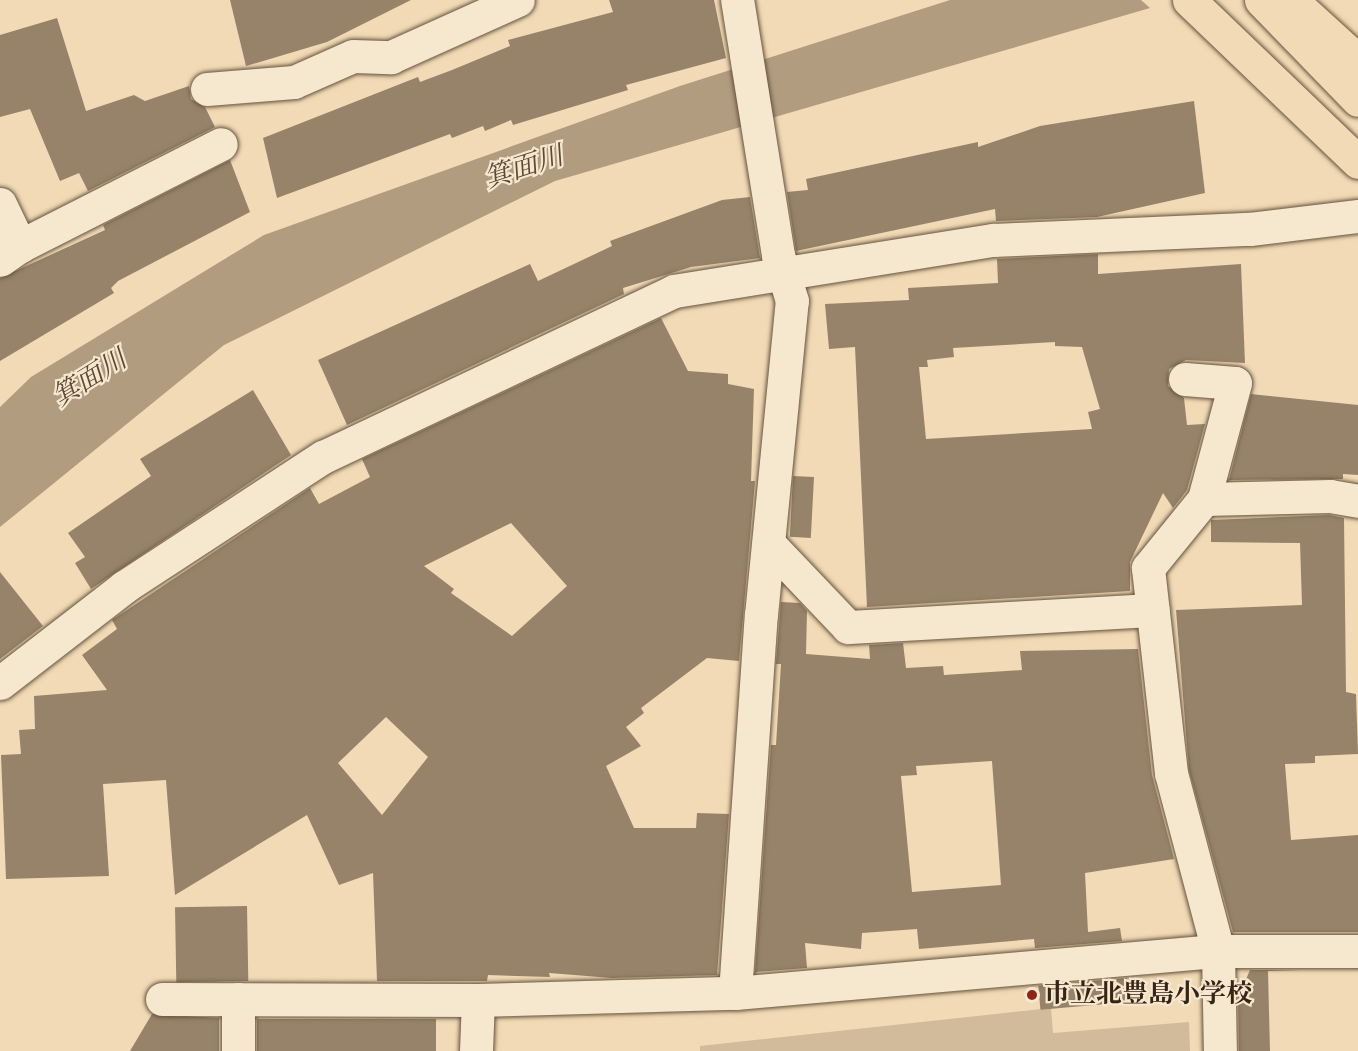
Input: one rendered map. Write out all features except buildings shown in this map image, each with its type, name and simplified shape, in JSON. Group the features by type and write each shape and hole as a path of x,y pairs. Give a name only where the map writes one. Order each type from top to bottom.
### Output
{"highway":[{"path":"1189,0 1358,162"},
{"path":"1261,0 1358,100"},
{"path":"1291,0 1358,61"}],"street":[{"path":"207,89 294,82 353,56 391,57 518,0"},
{"path":"735,993 761,615 770,545 792,301 778,255 771,195 737,0"},
{"path":"0,204 10,253 221,144"},
{"path":"0,683 124,587 323,457 674,291 786,277 993,240 1250,229 1358,216"},
{"path":"1185,380 1235,383 1204,499 1148,568 1171,773 1218,951 1220,1051"},
{"path":"1204,499 1330,496 1358,501"},
{"path":"770,545 848,627 1153,610"},
{"path":"162,999 478,1000 735,993 1218,951 1358,951"},
{"path":"238,999 238,1051"},
{"path":"476,1051 478,1000"}],"shaded area":[{"path":"1051,1008 1053,1033 1189,1022 1190,1051 700,1051 700,1046"}],"water":[{"name":"箕面川","path":"950,0 1141,0 1150,8 555,181 224,345 0,527 0,407 31,377 264,235 680,86"}],"place":[{"name":"市立北豊島小学校","path":"1032,995"}]}
